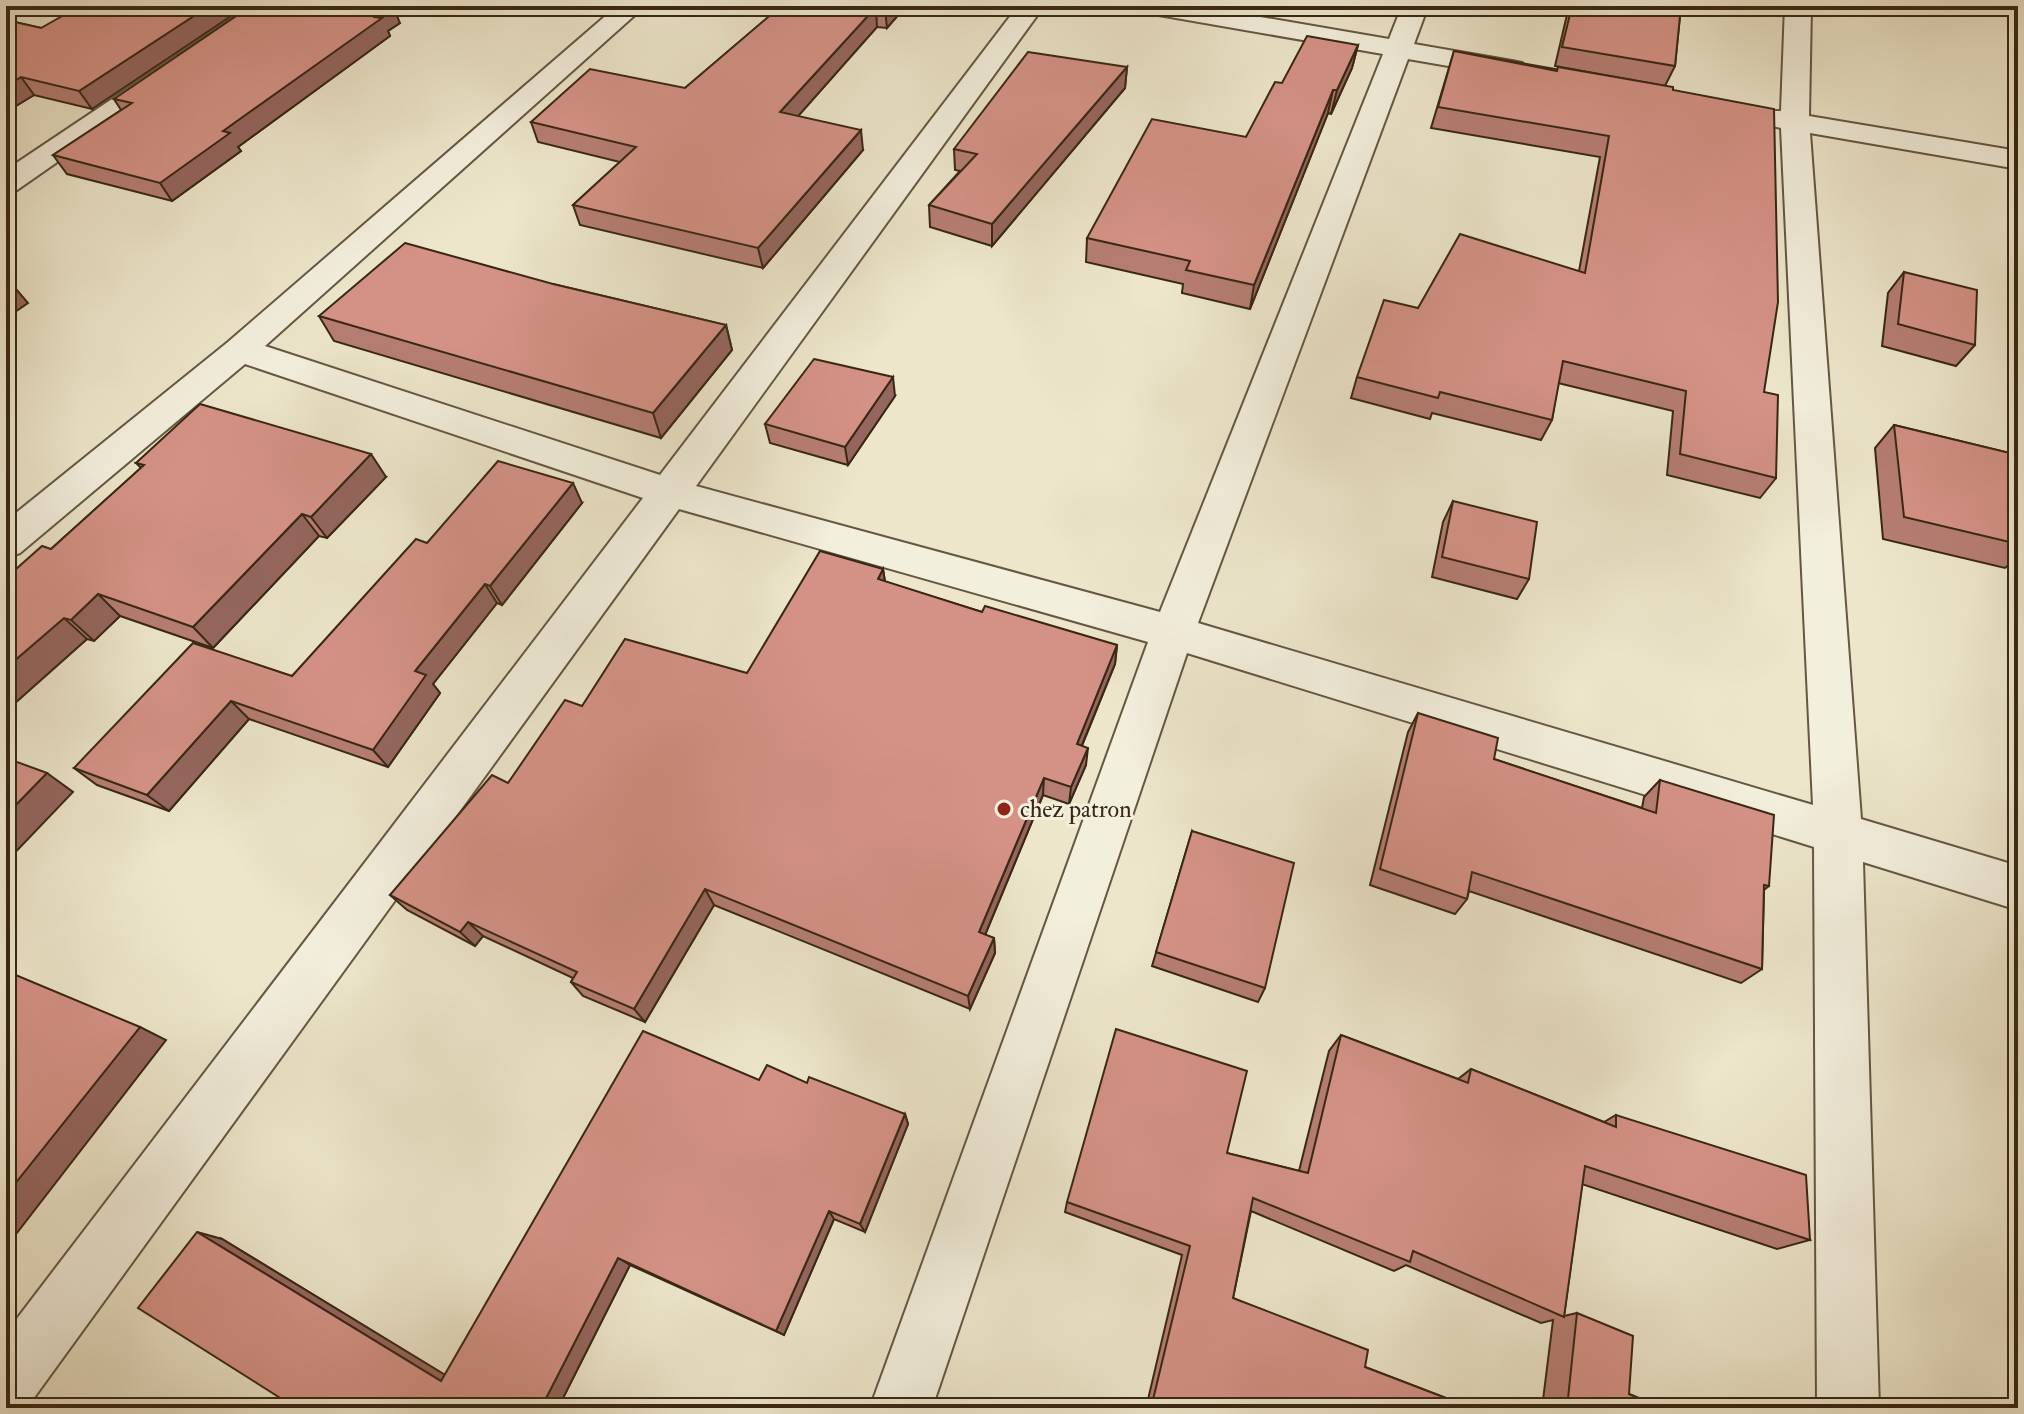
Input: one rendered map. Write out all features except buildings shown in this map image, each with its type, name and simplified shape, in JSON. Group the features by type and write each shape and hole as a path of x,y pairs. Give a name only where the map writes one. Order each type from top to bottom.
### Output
{"street":[{"path":"6,184 268,6"},
{"path":"6,543 240,350 632,6"},
{"path":"6,1384 1031,6"},
{"path":"1153,6 1536,74"},
{"path":"901,1408 1173,632 1415,6"},
{"path":"1798,6 1795,122 1838,835 1848,1408"},
{"path":"1750,113 2018,160"},
{"path":"240,350 671,493 1173,632 2018,888"}],"place":[{"name":"chez patron","path":"1004,809"}]}
